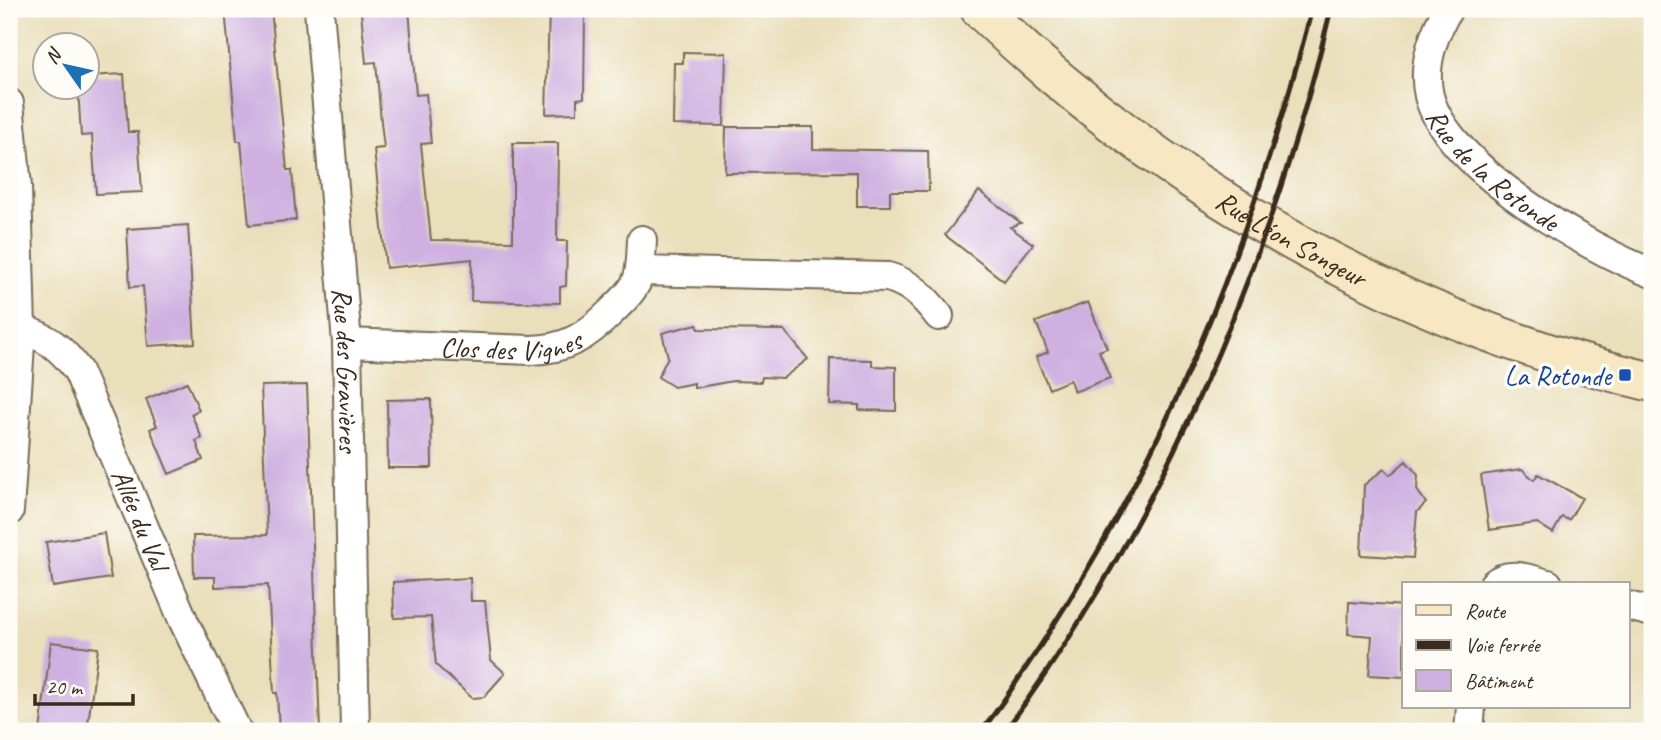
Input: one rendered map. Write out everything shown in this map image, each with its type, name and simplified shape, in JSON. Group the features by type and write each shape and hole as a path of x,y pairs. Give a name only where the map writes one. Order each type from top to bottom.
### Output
{"street":[{"name":"Rue des Gravières","path":"319,9 347,343 355,731"},
{"name":"Rue Léon Songeur","path":"980,9 1049,72 1131,137 1280,232 1357,274 1483,330 1554,355 1652,382"},
{"name":"Rue de la Rotonde","path":"1448,9 1430,48 1427,73 1430,97 1448,132 1485,171 1536,211 1609,255 1652,273"},
{"path":"9,103 17,187 21,329 9,511"},
{"name":"Clos des Vignes","path":"347,343 555,349 572,344 593,330 628,294 640,271 642,240"},
{"path":"640,271 888,277 906,282 926,298 939,316"},
{"name":"Allée du Val","path":"21,329 43,335 65,353 78,371 184,622 237,731"},
{"path":"1496,582 1519,577 1540,582"},
{"path":"1630,606 1652,612"},
{"path":"1469,731 1471,708"}],"building":[{"path":"225,9 271,9 287,170 292,170 296,220 249,225 241,141 237,141"},
{"path":"371,9 409,9 416,95 426,94 431,143 421,144 431,240 513,241 513,143 558,143 557,241 567,241 566,286 560,287 560,303 471,301 472,259 386,268 374,149 384,148 376,62 366,63 361,12 371,12"},
{"path":"549,9 585,9 584,98 577,99 577,113 546,114"},
{"path":"683,52 726,53 724,126 673,125 674,63 683,63"},
{"path":"124,74 128,132 138,132 142,192 96,194 92,135 81,136 79,102 102,102 102,75"},
{"path":"726,127 813,127 813,149 928,151 929,191 890,191 890,206 857,206 857,172 725,173"},
{"path":"979,191 1021,223 1010,227 1033,244 1004,281 945,235"},
{"path":"188,225 195,343 148,346 143,286 130,287 127,229"},
{"path":"1088,302 1107,348 1099,351 1110,378 1074,392 1070,380 1049,389 1036,357 1048,352 1036,322"},
{"path":"697,324 699,329 784,330 808,359 783,378 762,377 761,382 733,381 694,388 694,383 674,387 658,377 668,357 662,333"},
{"path":"830,359 872,360 872,366 896,367 896,411 859,410 859,405 829,404"},
{"path":"187,382 199,410 191,414 202,438 196,441 203,460 169,474 150,429 157,426 146,399"},
{"path":"307,385 320,731 279,731 277,693 274,693 268,585 215,587 215,577 194,577 193,536 267,535 261,386"},
{"path":"431,399 432,468 388,468 387,400"},
{"path":"1406,461 1418,475 1417,490 1426,503 1417,512 1413,558 1361,555 1364,485 1384,469 1390,475"},
{"path":"1522,469 1534,480 1538,474 1582,498 1569,520 1562,517 1553,533 1537,523 1489,530 1481,475"},
{"path":"104,533 111,578 53,587 46,542"},
{"path":"470,578 471,601 485,601 491,660 505,673 484,697 472,698 436,665 431,617 394,618 393,582"},
{"path":"1349,602 1402,606 1402,677 1369,675 1372,636 1348,634"},
{"path":"51,642 98,648 87,731 40,731"}],"railway":[{"path":"982,731 1040,646 1092,561 1140,474 1182,386 1220,296 1254,203 1312,9"},
{"path":"1005,731 1062,649 1114,564 1161,476 1204,386 1242,294 1276,200 1306,105 1331,9"}],"place":[{"name":"La Rotonde","path":"1625,375"}]}
